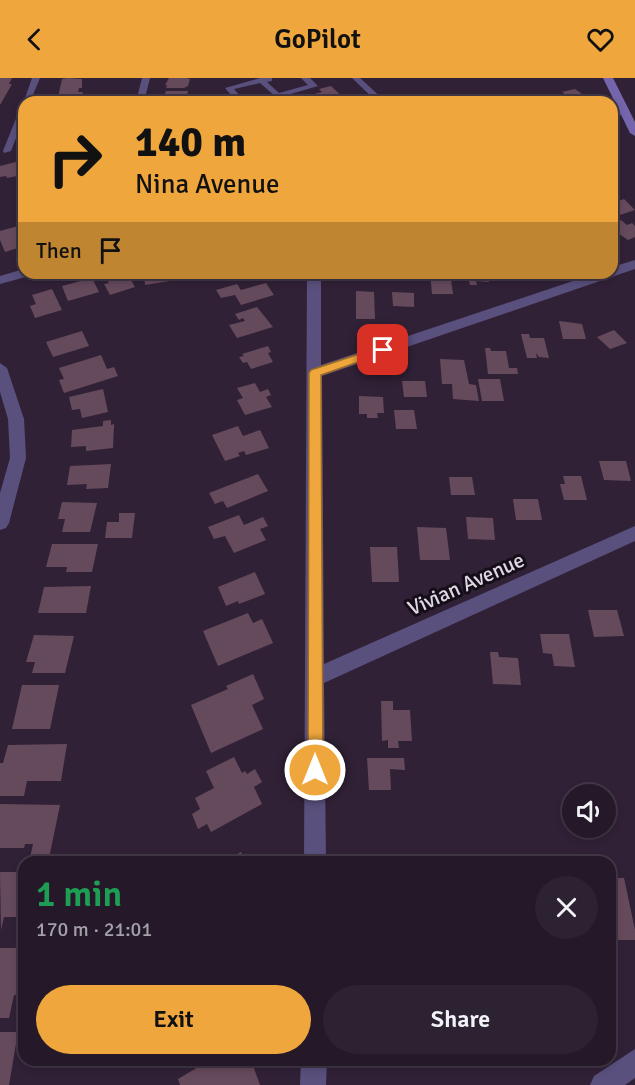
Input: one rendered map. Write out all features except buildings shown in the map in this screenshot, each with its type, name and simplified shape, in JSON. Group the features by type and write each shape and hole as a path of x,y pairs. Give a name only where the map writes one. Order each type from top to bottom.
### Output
{"street":[{"path":"608,78 617,96"},
{"path":"618,97 635,133"},
{"path":"618,113 625,111"},
{"path":"618,270 635,264"},
{"path":"0,280 18,275"},
{"path":"314,279 315,856"},
{"path":"315,373 593,279"},
{"path":"0,368 16,419 18,458 3,506 0,524"},
{"name":"Vivian Avenue","path":"316,677 635,533"},
{"path":"603,1085 635,1062"},
{"path":"314,1066 314,1085"}],"lane":[{"path":"28,96 36,78"},
{"path":"142,96 146,78"},
{"path":"236,96 229,88 271,78"},
{"path":"261,80 277,96 314,86 305,78"},
{"path":"356,78 376,96"},
{"path":"8,151 18,124"}],"route":[{"path":"315,770 315,373 383,350"}]}
